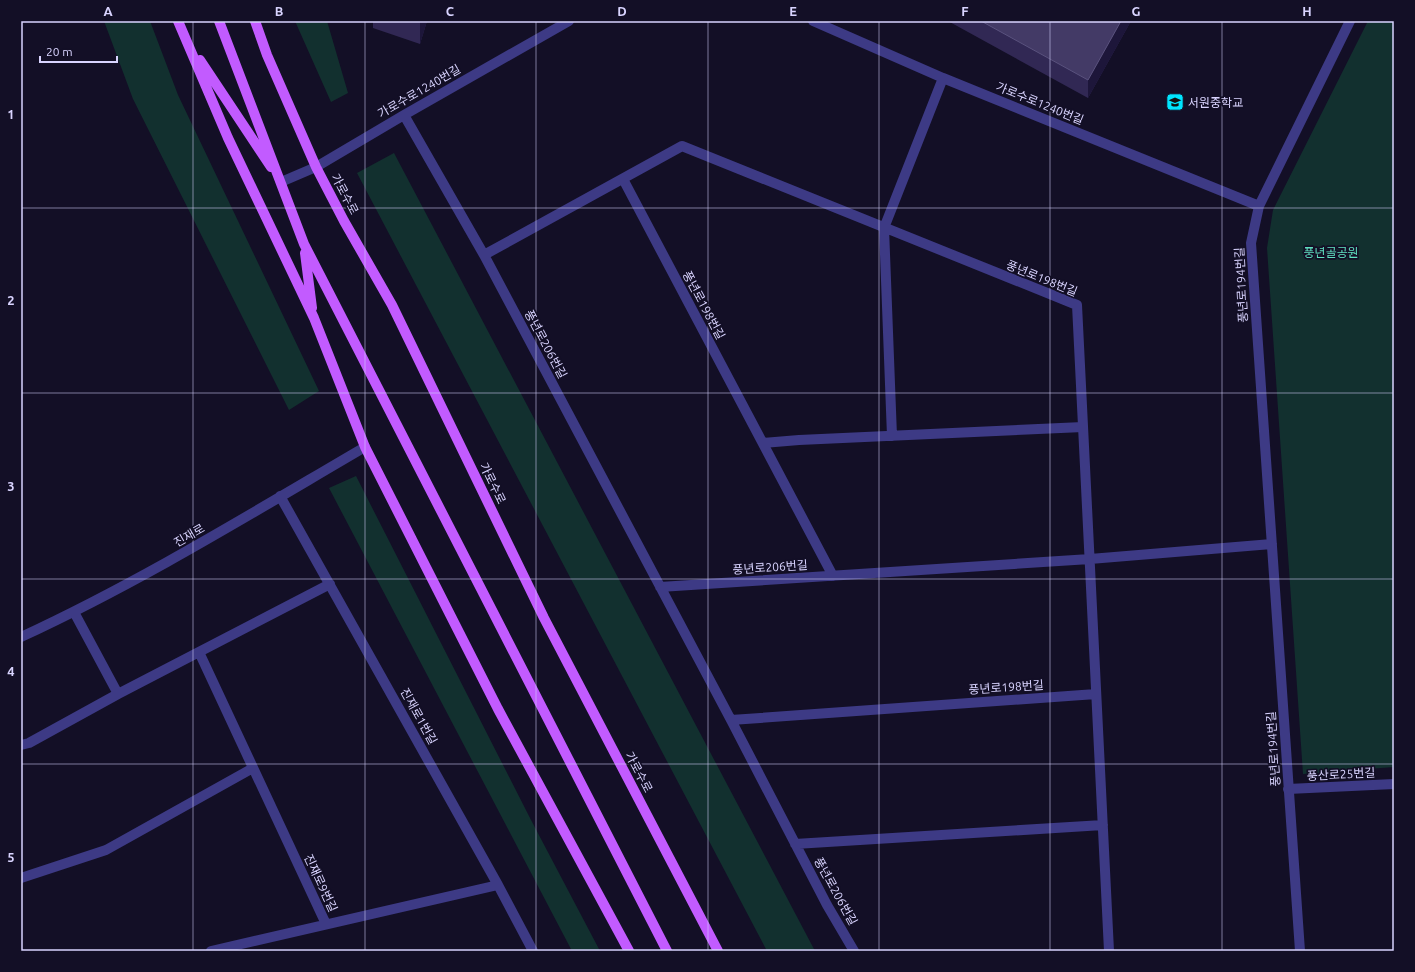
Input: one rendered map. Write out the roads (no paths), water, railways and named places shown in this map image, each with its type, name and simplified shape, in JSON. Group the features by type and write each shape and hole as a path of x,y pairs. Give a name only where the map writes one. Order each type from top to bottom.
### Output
{"main road":[{"path":"178,21 232,145 314,318 365,447 498,709 629,951"},
{"path":"219,21 304,244 667,951"},
{"name":"가로수로","path":"255,21 267,56 316,167 344,221 392,305 544,618 718,951"},
{"path":"185,38 281,182"},
{"path":"304,244 314,318"}],"street":[{"name":"가로수로1240번길","path":"281,182 316,167 569,21"},
{"name":"가로수로1240번길","path":"812,21 943,78 1259,206"},
{"name":"풍년로194번길","path":"1300,951 1251,243 1259,206 1350,21"},
{"path":"892,436 884,228 943,78"},
{"name":"풍년로206번길","path":"404,115 484,255 731,720 827,905 854,951"},
{"name":"풍년로198번길","path":"484,255 682,146 1077,305 1109,951"},
{"name":"풍년로198번길","path":"623,179 833,576"},
{"path":"763,444 799,440 1083,427"},
{"name":"진재로","path":"21,637 74,612 157,568 365,447"},
{"name":"진재로1번길","path":"280,496 498,884 533,951"},
{"path":"1090,559 1272,544"},
{"name":"풍년로206번길","path":"660,587 1090,559"},
{"path":"21,745 29,743 118,694 330,584"},
{"path":"74,612 118,694"},
{"name":"진재로9번길","path":"199,652 326,924 211,951"},
{"name":"풍년로198번길","path":"731,720 1096,694"},
{"path":"21,878 106,850 253,768"},
{"name":"풍산로25번길","path":"1288,789 1394,784"},
{"name":"풍년로206번길","path":"795,844 1103,825"},
{"path":"326,924 498,884"}],"place":[{"name":"서원중학교","path":"1175,102"}],"park label":[{"name":"풍년골공원","path":"1331,252"}]}
